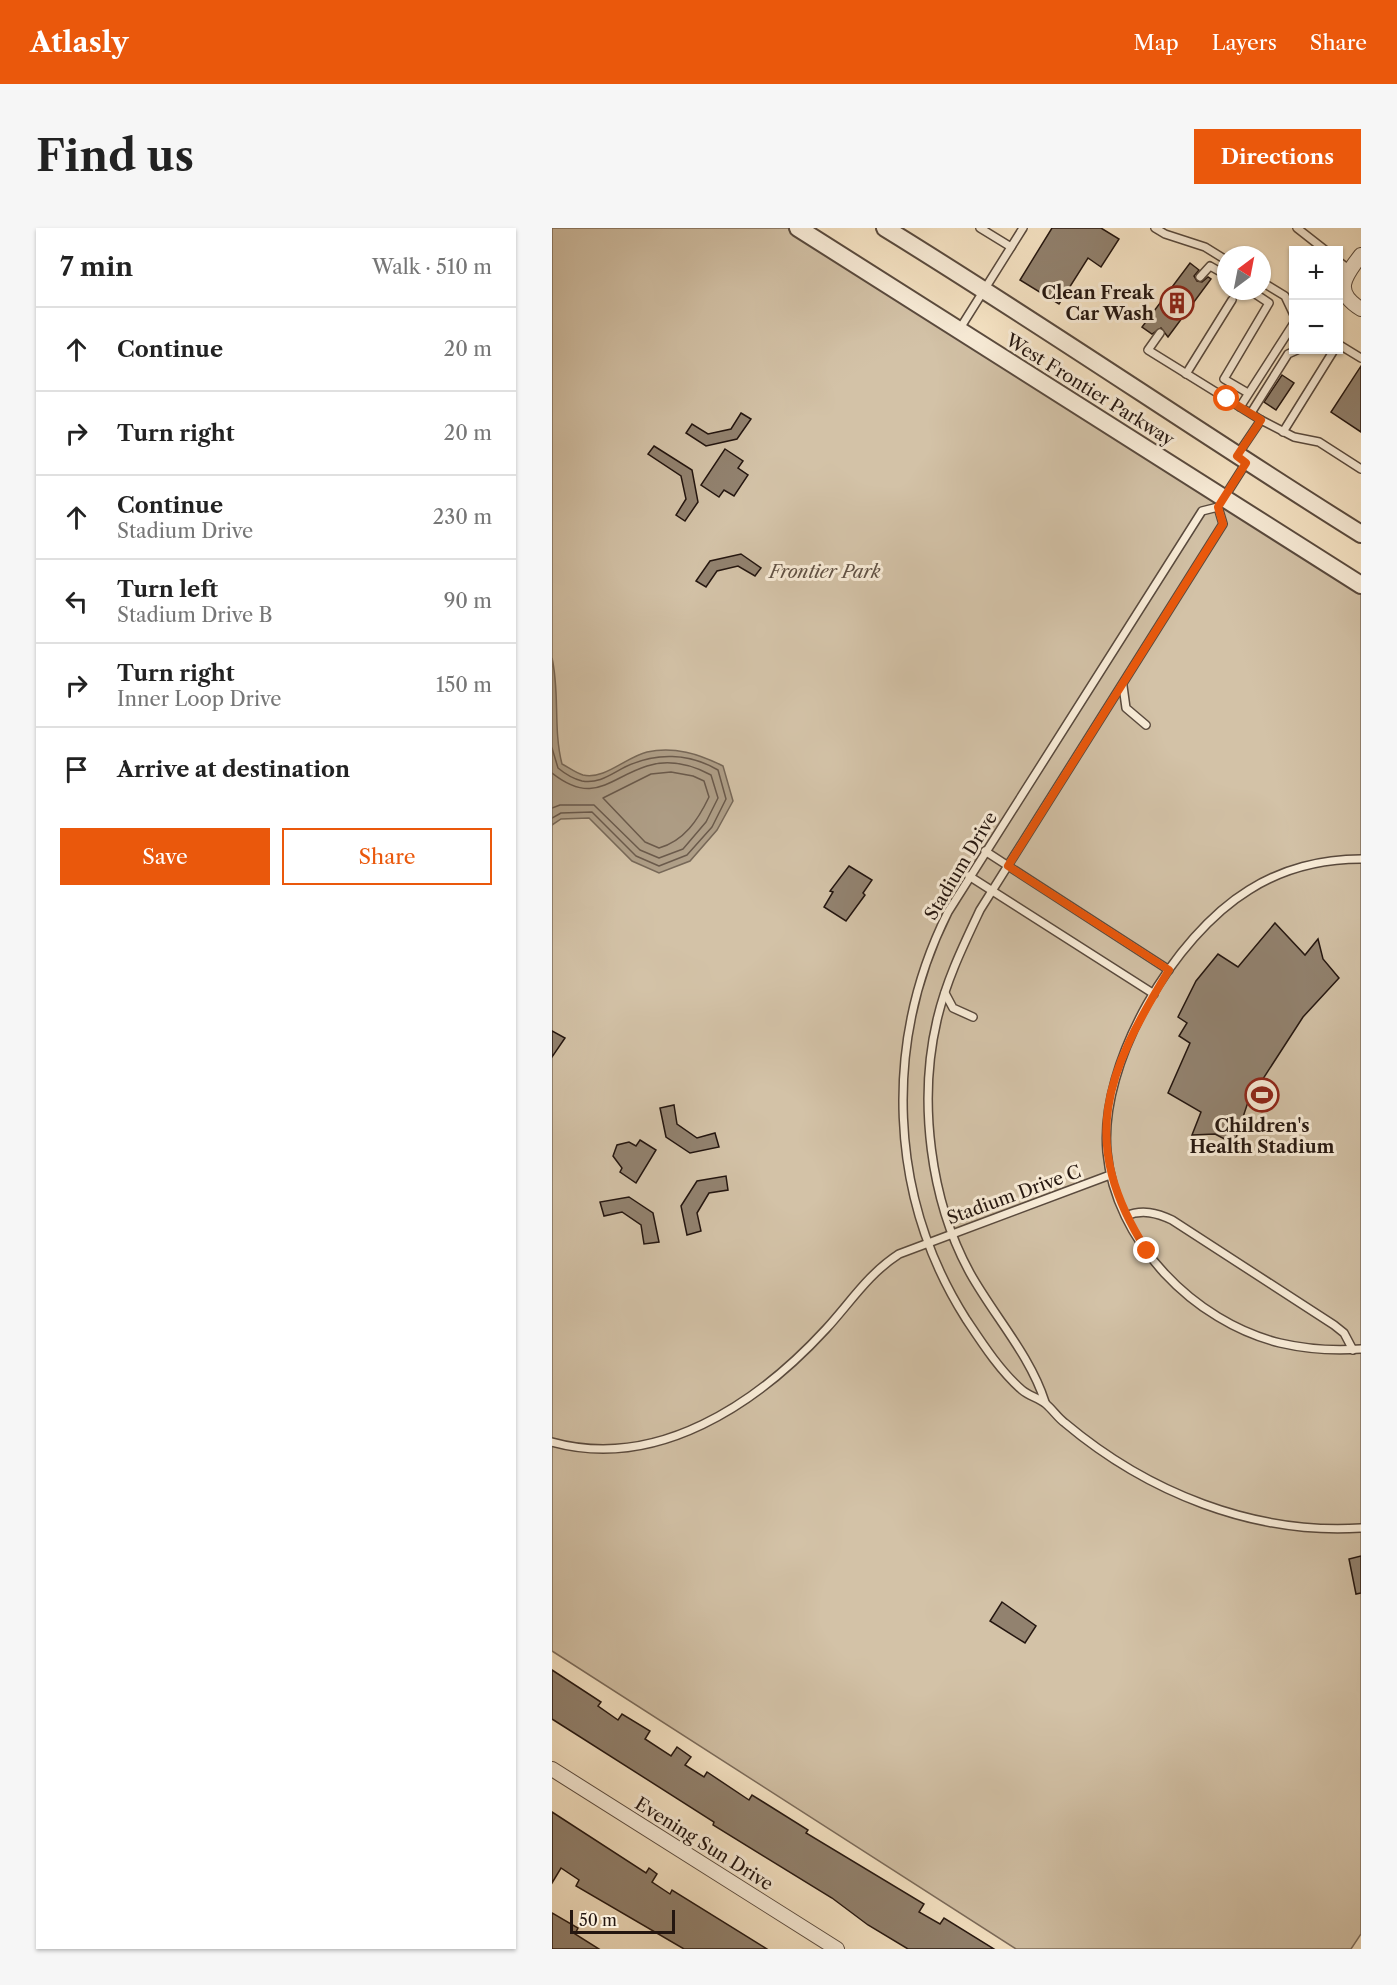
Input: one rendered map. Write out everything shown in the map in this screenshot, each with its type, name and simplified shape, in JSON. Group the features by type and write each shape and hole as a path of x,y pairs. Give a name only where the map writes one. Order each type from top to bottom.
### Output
{"street":[{"name":"West Frontier Parkway","path":"798,228 1221,503 1361,585"},
{"name":"West Frontier Parkway","path":"885,228 985,289 1242,459 1361,534"},
{"path":"1361,255 1350,270 1343,288 1346,297 1361,309"},
{"name":"Evening Sun Drive","path":"552,1768 837,1949"}],"lane":[{"path":"980,228 1011,248"},
{"path":"958,330 1023,228"},
{"path":"1155,228 1165,234 1205,247 1217,254"},
{"path":"1297,228 1321,246"},
{"path":"1343,265 1350,270"},
{"path":"1200,277 1210,266 1217,270"},
{"path":"1271,287 1285,296 1289,306"},
{"path":"1186,374 1232,300"},
{"path":"1248,393 1224,379 1269,303 1264,300"},
{"path":"1240,407 1289,329"},
{"path":"1160,333 1148,350 1261,420 1294,437 1318,442 1361,469"},
{"path":"1343,347 1361,358"},
{"path":"1251,413 1289,354"},
{"path":"1283,432 1332,354"},
{"name":"Stadium Drive","path":"1045,1402 1037,1378 980,1291 953,1234 936,1178 930,1114 933,1038 945,993 960,952 992,891 1223,524 1221,503 1261,420"},
{"name":"Stadium Drive","path":"1221,503 1202,511 969,876 942,925 924,969 911,1019 904,1060 902,1097 906,1153 916,1206 946,1283 980,1339 1023,1390 1045,1402 1063,1422 1117,1461 1191,1500 1242,1517 1272,1523 1318,1528 1361,1528"},
{"path":"1123,683 1122,695 1126,708 1146,725"},
{"path":"985,851 1169,970"},
{"path":"1357,1349 1305,1348 1280,1343 1234,1324 1174,1283 1147,1251 1126,1215 1110,1175 1107,1118 1116,1076 1130,1038 1169,970 1211,918 1246,891 1281,873 1325,861 1361,859"},
{"path":"969,876 1154,994"},
{"path":"945,993 953,1008 973,1017"},
{"name":"Stadium Drive C","path":"552,1442 600,1450 631,1449 674,1438 700,1426 753,1393 795,1360 827,1329 874,1272 899,1254 1110,1175"},
{"path":"1126,1215 1135,1212 1154,1213 1172,1221 1334,1325 1357,1349"}],"green space":[{"name":"Frontier Park","path":"552,228 788,228 1361,587 1361,1934 1351,1949 1016,1949 552,1651"}],"water":[{"path":"552,658 562,764 580,774 591,776 647,752 667,750 696,755 723,766 733,801 717,830 690,861 659,873 632,861 589,818 561,819 552,825"}],"building":[{"path":"1052,228 1101,228 1119,239 1101,267 1088,258 1059,304 1020,280"},
{"name":"Clean Freak Car Wash","path":"1190,263 1199,270 1194,276 1197,281 1202,282 1208,277 1211,279 1168,337 1161,328 1152,334 1142,327"},
{"path":"1361,366 1361,432 1331,412"},
{"path":"1282,375 1294,383 1276,410 1264,402"},
{"path":"741,413 751,419 737,439 706,446 686,433 692,424 708,434 731,429"},
{"path":"654,446 692,470 698,502 685,521 676,515 686,499 681,476 648,454"},
{"path":"725,449 743,461 738,468 748,475 734,496 724,490 719,497 701,485"},
{"path":"741,554 761,568 755,576 738,566 717,571 706,587 696,581 710,561"},
{"path":"849,866 872,880 863,893 865,895 846,921 824,907 833,892 830,891"},
{"path":"1275,923 1305,955 1318,939 1323,959 1339,978 1303,1017 1248,1102 1234,1144 1215,1134 1192,1135 1201,1112 1168,1093 1190,1043 1179,1036 1187,1023 1178,1017 1196,981 1218,954 1238,967"},
{"path":"552,1031 565,1038 552,1057"},
{"path":"674,1105 677,1124 697,1138 715,1133 719,1147 690,1153 666,1137 660,1108"},
{"path":"640,1140 656,1150 636,1183 620,1172 622,1168 613,1156 617,1145 629,1142 636,1146"},
{"path":"726,1176 728,1190 709,1193 697,1213 701,1231 687,1235 681,1206 697,1181"},
{"path":"629,1197 653,1213 659,1242 644,1244 641,1225 622,1212 604,1216 600,1202"},
{"path":"1361,1556 1361,1593 1356,1594 1349,1559"},
{"path":"1002,1602 1036,1626 1025,1643 990,1621"},
{"path":"552,1670 601,1702 598,1706 618,1720 622,1714 650,1731 645,1739 671,1756 677,1747 691,1757 685,1765 704,1777 707,1772 749,1800 752,1795 808,1830 806,1833 924,1904 919,1912 940,1924 944,1918 994,1949 908,1949 868,1925 832,1898 713,1825 714,1822 552,1719"},
{"path":"552,1812 646,1873 649,1868 657,1874 652,1882 670,1894 672,1890 767,1949 684,1949 576,1886 579,1880 561,1868 552,1883"},
{"path":"552,1913 578,1928 575,1934 599,1949 552,1949"}],"place":[{"name":"Clean Freak Car Wash","path":"1177,303"},
{"name":"Children's Health Stadium","path":"1262,1095"}],"route":[{"path":"1147,1251 1126,1215 1110,1175 1107,1118 1122,1057 1142,1015 1169,970 1008,866 1223,524 1218,507 1246,463 1237,456 1261,420 1227,399"}]}
